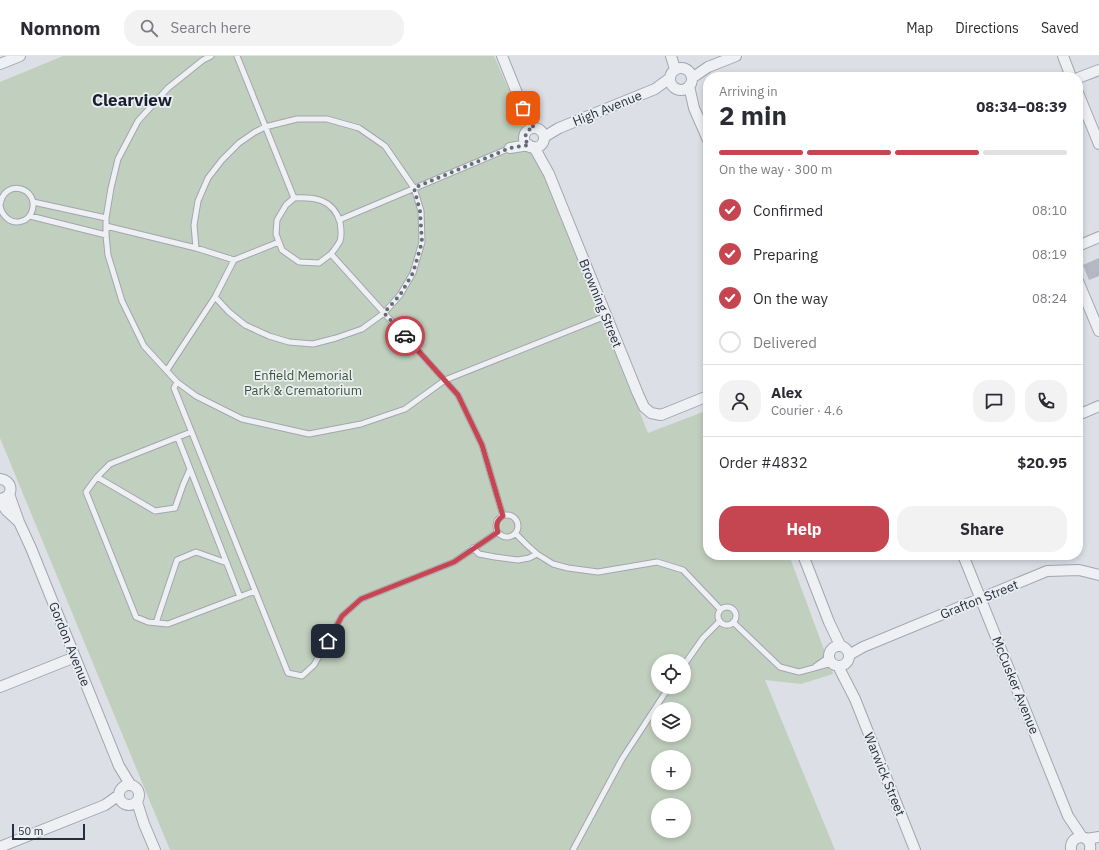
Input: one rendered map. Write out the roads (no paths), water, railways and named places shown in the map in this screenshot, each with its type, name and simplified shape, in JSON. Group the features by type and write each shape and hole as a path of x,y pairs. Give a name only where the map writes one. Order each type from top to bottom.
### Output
{"street":[{"path":"0,64 20,56"},
{"name":"Browning Street","path":"502,56 644,407 651,414 661,415 703,398"},
{"path":"671,56 682,78"},
{"path":"675,56 682,78 703,129"},
{"name":"High Avenue","path":"510,148 736,56"},
{"path":"1063,56 1069,72"},
{"path":"1083,76 1099,70"},
{"path":"1083,105 1099,144"},
{"path":"1083,244 1099,237"},
{"path":"1083,293 1099,331"},
{"path":"1083,413 1099,406"},
{"name":"Gordon Avenue","path":"1,477 10,485 10,488 3,498 6,510 19,522 31,548 119,766 127,796 144,824 155,850"},
{"name":"Warwick Street","path":"805,560 829,622 854,699 915,850"},
{"name":"McCusker Avenue","path":"965,560 1068,816 1081,844"},
{"name":"Grafton Street","path":"839,656 1047,571 1080,570 1099,575"},
{"path":"0,687 75,657"},
{"path":"0,847 127,796"},
{"path":"1081,844 1099,837"}],"lane":[{"path":"211,56 202,60 168,88 138,121 118,160 106,218 108,255 122,301 144,346 177,382 196,396 242,419 309,434 361,424 405,409 445,380 606,316"},
{"path":"237,56 294,198"},
{"path":"196,248 194,225 198,201 208,178 222,160 239,143 255,132 266,127 297,119 327,119 359,128 385,146 414,188 420,211 422,242 413,273 400,295 384,313 362,329 313,344 289,342 269,336 245,325 229,312 215,297"},
{"path":"339,220 510,148"},
{"path":"11,189 21,189 29,194 33,202 30,216 22,221 13,222 9,220 3,214 0,206 2,194 11,189"},
{"path":"294,198 309,198 326,202 337,214 341,228 340,241 331,254 318,263 298,262 282,250 276,234 277,220 286,205 294,198"},
{"path":"33,202 106,218"},
{"path":"30,216 106,236"},
{"path":"106,226 196,248 234,260 279,242"},
{"path":"331,254 458,395 482,445 503,516"},
{"path":"167,370 215,297 234,260"},
{"path":"177,382 174,388 288,673 302,676 314,665 342,616 361,599 454,562 498,532"},
{"path":"191,432 110,464 97,477 86,492 133,610 136,617 148,622 168,624 255,591"},
{"path":"178,438 240,597"},
{"path":"97,477 155,511 175,508 190,469"},
{"path":"503,516 510,516 516,520 518,527 516,534 511,537 506,537 501,536 498,532 496,524 503,516"},
{"path":"516,534 537,554 553,564 568,568 598,572 657,562 683,570 720,610"},
{"path":"473,548 479,554 518,560 529,558 537,554"},
{"path":"156,623 177,560 196,552 226,563"},
{"path":"727,607 733,609 736,615 733,622 724,624 720,621 718,615 720,610 727,607"},
{"path":"691,655 703,638 720,621"},
{"path":"733,622 780,667 798,672 814,668 839,656"},
{"path":"573,850 622,759 664,694"}],"district":[{"name":"Clearview","path":"132,100"}],"park label":[{"name":"Enfield Memorial Park & Crematorium","path":"303,382"}]}
